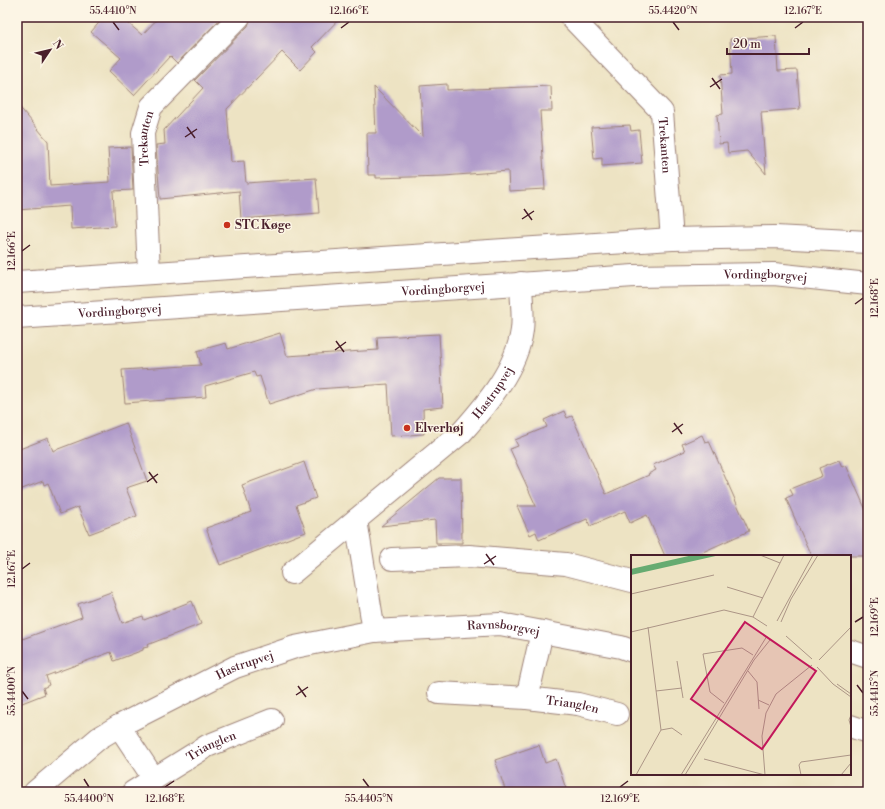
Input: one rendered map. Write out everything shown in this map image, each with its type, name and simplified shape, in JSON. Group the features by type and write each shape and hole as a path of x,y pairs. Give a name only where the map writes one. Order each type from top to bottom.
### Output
{"street":[{"name":"Trekanten","path":"149,273 142,133 149,113 152,107 239,17"},
{"name":"Trekanten","path":"571,17 662,112 672,239"},
{"path":"17,282 672,239 775,237 868,242"},
{"name":"Vordingborgvej","path":"17,318 634,276 774,274 868,284"},
{"name":"Hastrupvej","path":"292,573 462,432 481,411 512,363 522,329 521,283"},
{"path":"356,520 374,631"},
{"path":"392,558 469,556 559,564 631,581"},
{"name":"Ravnsborgvej","path":"374,631 500,624 621,647 631,651"},
{"name":"Hastrupvej","path":"35,792 99,738 118,726 234,667 295,647 374,631"},
{"path":"527,698 542,632"},
{"path":"851,651 868,657"},
{"name":"Trianglen","path":"439,693 527,698 578,704 617,714"},
{"name":"Trianglen","path":"133,792 207,746 272,720"},
{"path":"118,726 154,779"},
{"path":"851,726 868,732"}],"building":[{"path":"104,17 121,17 142,35 159,17 222,17 177,63 170,56 134,95 109,71 121,58 91,32"},
{"path":"251,17 341,17 312,47 317,52 300,70 282,52 227,109 231,162 244,161 246,183 316,178 319,213 241,219 239,191 160,199 156,145 165,144 164,130 203,88 195,80 248,26"},
{"path":"776,36 778,71 797,70 800,109 761,112 766,174 747,151 728,153 727,143 719,144 717,115 723,114 720,75 732,74 730,39"},
{"path":"447,84 447,90 551,86 552,111 540,111 545,189 509,191 508,171 444,176 376,178 376,175 368,175 367,133 376,133 374,87 423,137 420,86"},
{"path":"17,104 48,141 50,186 110,182 108,148 131,147 133,190 113,191 115,226 71,229 70,206 17,210"},
{"path":"630,125 631,131 639,130 642,163 602,166 602,158 594,159 591,127"},
{"path":"280,333 287,356 378,350 377,337 439,334 443,407 423,409 424,434 391,436 388,384 317,389 269,404 260,376 256,377 254,372 205,386 206,397 125,403 122,370 201,365 197,351 226,343 228,349"},
{"path":"564,411 567,418 572,416 606,494 649,475 648,474 656,470 653,465 685,451 682,444 702,435 705,442 709,441 749,531 696,555 665,555 647,515 630,523 625,511 590,526 587,519 539,540 536,532 530,535 517,506 536,506 510,449 518,446 515,440 547,427 544,420"},
{"path":"126,423 147,481 126,488 137,516 89,534 78,507 60,514 48,483 44,485 43,481 17,491 17,450 48,438 53,451"},
{"path":"839,460 842,467 846,465 868,515 868,556 811,555 786,498 793,495 790,489 822,476 819,468"},
{"path":"304,462 316,498 296,505 306,532 220,565 206,528 251,512 242,485"},
{"path":"439,478 461,478 462,543 436,543 435,520 381,526"},
{"path":"111,592 122,623 143,616 144,620 192,601 201,624 147,645 148,647 143,648 143,650 114,661 111,652 46,676 49,685 43,688 45,694 17,705 17,641 82,617 78,604"},
{"path":"539,745 545,763 556,759 567,792 506,792 495,760"}],"place":[{"name":"STC Køge","path":"227,225"},
{"name":"Elverhøj","path":"407,428"}]}
